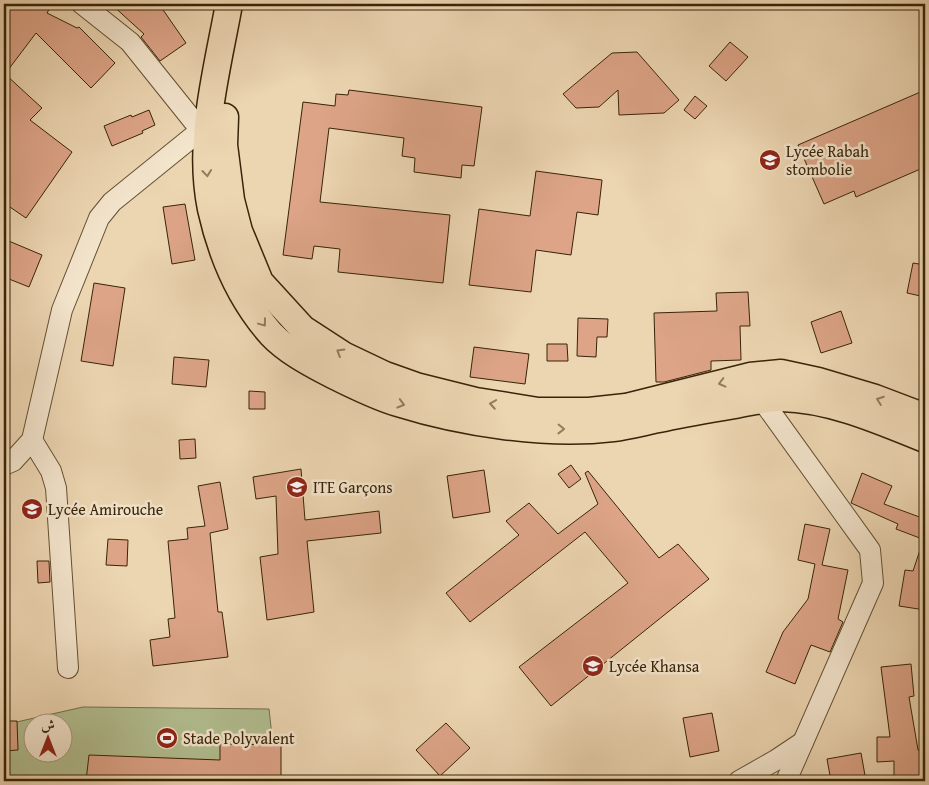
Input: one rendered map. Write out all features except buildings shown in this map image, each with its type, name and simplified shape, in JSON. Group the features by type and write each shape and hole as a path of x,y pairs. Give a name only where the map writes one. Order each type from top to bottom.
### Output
{"main road":[{"path":"229,4 208,121 211,138 239,231 260,282 303,329 343,355 385,375 416,386 476,401 538,411 589,411 626,407 750,376 781,373 818,381 875,398 925,417"},
{"path":"237,4 224,128 211,138 206,163 211,207 220,243 232,276 272,335 304,360 340,379 396,403 450,417 529,429 613,428 780,398 812,401 868,417 925,439"}],"street":[{"path":"4,465 13,461 32,440 62,310 99,218 112,202 211,138 130,42 82,4"},
{"path":"750,376 762,400 870,550 873,583 786,781"},
{"path":"32,440 51,471 56,488 68,668"},
{"path":"739,781 804,742"}],"green space":[{"name":"Stade Polyvalent","path":"83,707 269,709 277,781 4,781 4,723 22,721 22,762 72,762 72,712 61,712"}],"place":[{"name":"Lycée Rabah stombolie","path":"770,160"},
{"name":"ITE Garçons","path":"297,487"},
{"name":"Lycée Amirouche","path":"32,509"},
{"name":"Lycée Khansa","path":"593,666"},
{"name":"Stade Polyvalent","path":"167,738"}]}
